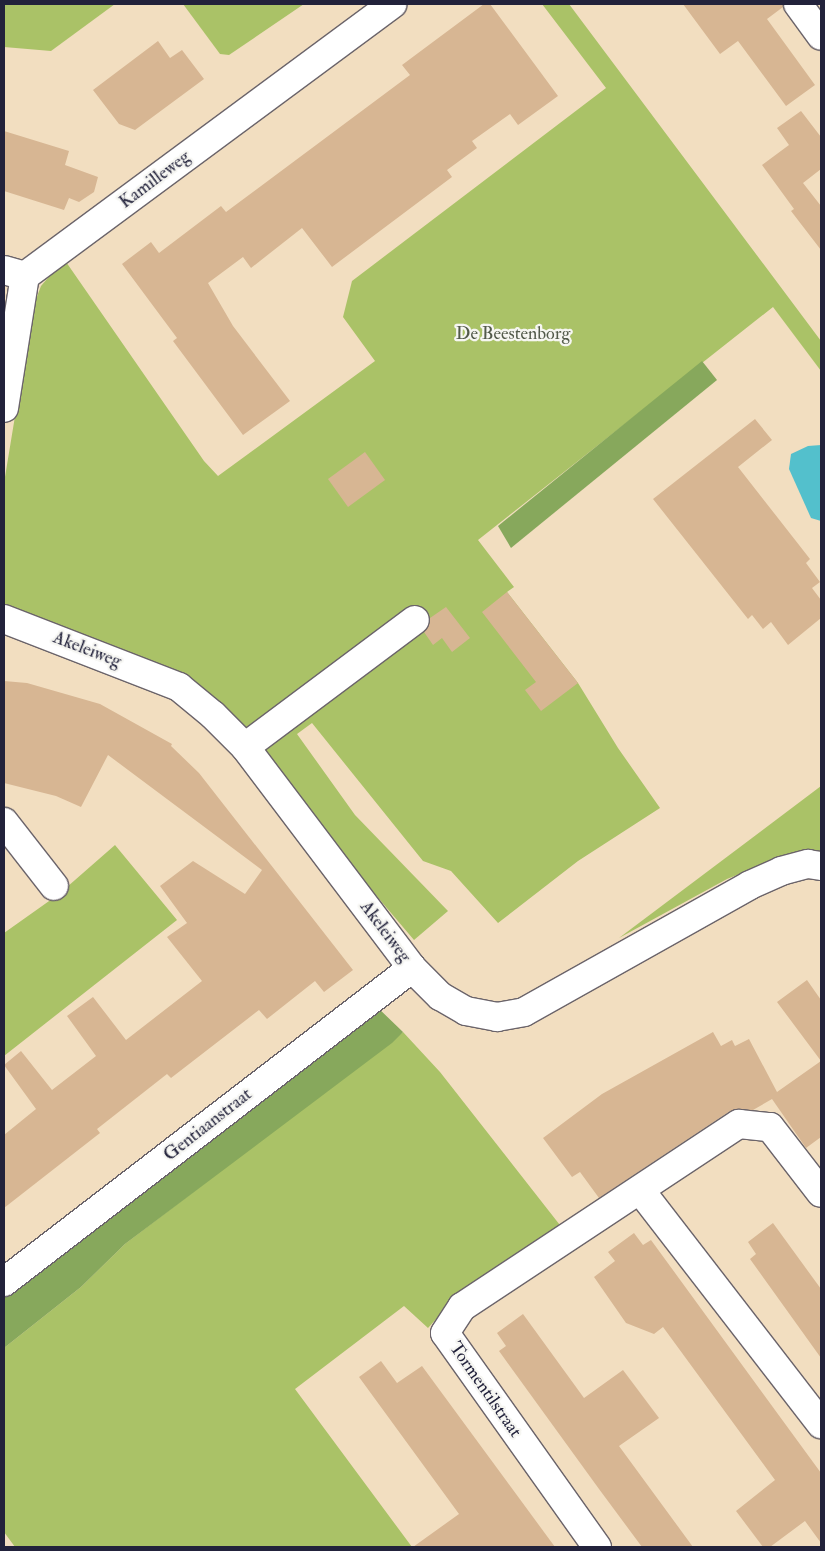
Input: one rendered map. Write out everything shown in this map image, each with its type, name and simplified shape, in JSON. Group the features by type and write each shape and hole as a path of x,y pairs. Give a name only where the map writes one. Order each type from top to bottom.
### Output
{"street":[{"name":"Kamilleweg","path":"4,408 14,273 392,4"},
{"path":"798,4 821,36"},
{"name":"Akeleiweg","path":"4,619 179,687 245,748 412,968 452,1005 481,1015 510,1015 536,1006 750,885 781,871 808,864 821,866"},
{"path":"245,748 415,620"},
{"path":"4,822 54,886"},
{"name":"Gentiaanstraat","path":"4,1282 412,968"},
{"name":"Tormentilstraat","path":"597,1547 445,1334 462,1307 739,1124 770,1127 821,1193"},
{"path":"640,1190 821,1424"}],"green space":[{"path":"4,4 115,4 51,51 4,47"},
{"path":"183,4 304,4 229,55 220,54"},
{"name":"De Beestenborg","path":"542,4 569,4 821,341 821,371 773,307 478,540 514,587 507,592 578,683 618,748 660,808 578,861 498,923 451,871 423,861 312,723 297,734 355,815 448,911 414,940 251,748 179,687 4,606 4,483 33,307 41,286 64,259 204,461 218,476 375,361 343,317 352,281 606,88"},
{"path":"702,361 717,380 511,548 498,526"},
{"path":"821,786 821,857 792,853 727,879 619,938"},
{"path":"115,845 177,920 4,1056 4,933 59,894"},
{"path":"375,1005 403,1032 392,1043 125,1244 81,1287 4,1348 4,1291"},
{"path":"403,1032 440,1072 563,1229 437,1318 428,1328 404,1306 295,1389 412,1547 15,1547 4,1532 4,1348 81,1287 125,1244"}],"water":[{"path":"821,445 821,521 811,518 789,469 791,454 808,446"}],"building":[{"path":"484,4 490,4 558,96 518,125 510,114 472,141 477,148 447,170 452,177 332,267 302,228 251,268 243,257 208,283 233,326 290,401 243,435 173,341 177,338 122,264 151,242 159,253 221,206 226,212 410,75 402,65"},
{"path":"683,4 783,4 783,7 767,19 815,85 786,106 738,41 720,54"},
{"path":"158,41 170,58 182,50 204,79 135,130 119,124 93,90"},
{"path":"801,111 821,137 821,169 803,183 821,206 821,250 791,211 794,209 762,165 789,145 777,128"},
{"path":"4,131 69,151 65,165 98,177 94,192 79,202 69,198 64,210 4,191"},
{"path":"755,419 772,440 738,467 810,559 806,563 820,582 812,588 821,600 821,618 788,645 771,622 763,629 752,615 748,619 653,499"},
{"path":"365,452 385,480 348,507 328,479"},
{"path":"507,592 578,683 541,711 525,690 536,682 482,612"},
{"path":"446,607 470,638 452,652 442,638 433,645 424,632 430,618"},
{"path":"4,681 27,683 100,704 172,744 171,746 199,773 353,970 324,992 315,981 267,1019 259,1010 171,1078 167,1074 97,1129 100,1133 4,1208 4,1135 36,1109 4,1065 21,1051 52,1090 96,1056 67,1016 93,997 126,1040 202,981 167,937 187,923 160,886 193,861 245,894 262,870 108,755 81,807 56,796 4,783"},
{"path":"807,980 821,1000 821,1061 777,1002"},
{"path":"713,1032 721,1046 732,1040 735,1046 749,1039 777,1092 821,1061 821,1137 806,1148 772,1099 753,1110 730,1111 599,1198 580,1172 572,1177 543,1138 602,1094"},
{"path":"773,1223 821,1289 821,1358 750,1259 756,1254 748,1242"},
{"path":"634,1233 643,1245 651,1240 821,1473 821,1543 805,1521 770,1547 763,1547 736,1511 775,1480 663,1327 654,1334 626,1323 594,1277 615,1261 608,1252"},
{"path":"523,1314 584,1398 623,1370 659,1418 619,1446 693,1547 642,1547 599,1489 499,1351 506,1346 497,1333"},
{"path":"381,1361 397,1383 422,1366 555,1547 413,1547 459,1514 359,1377"}]}
